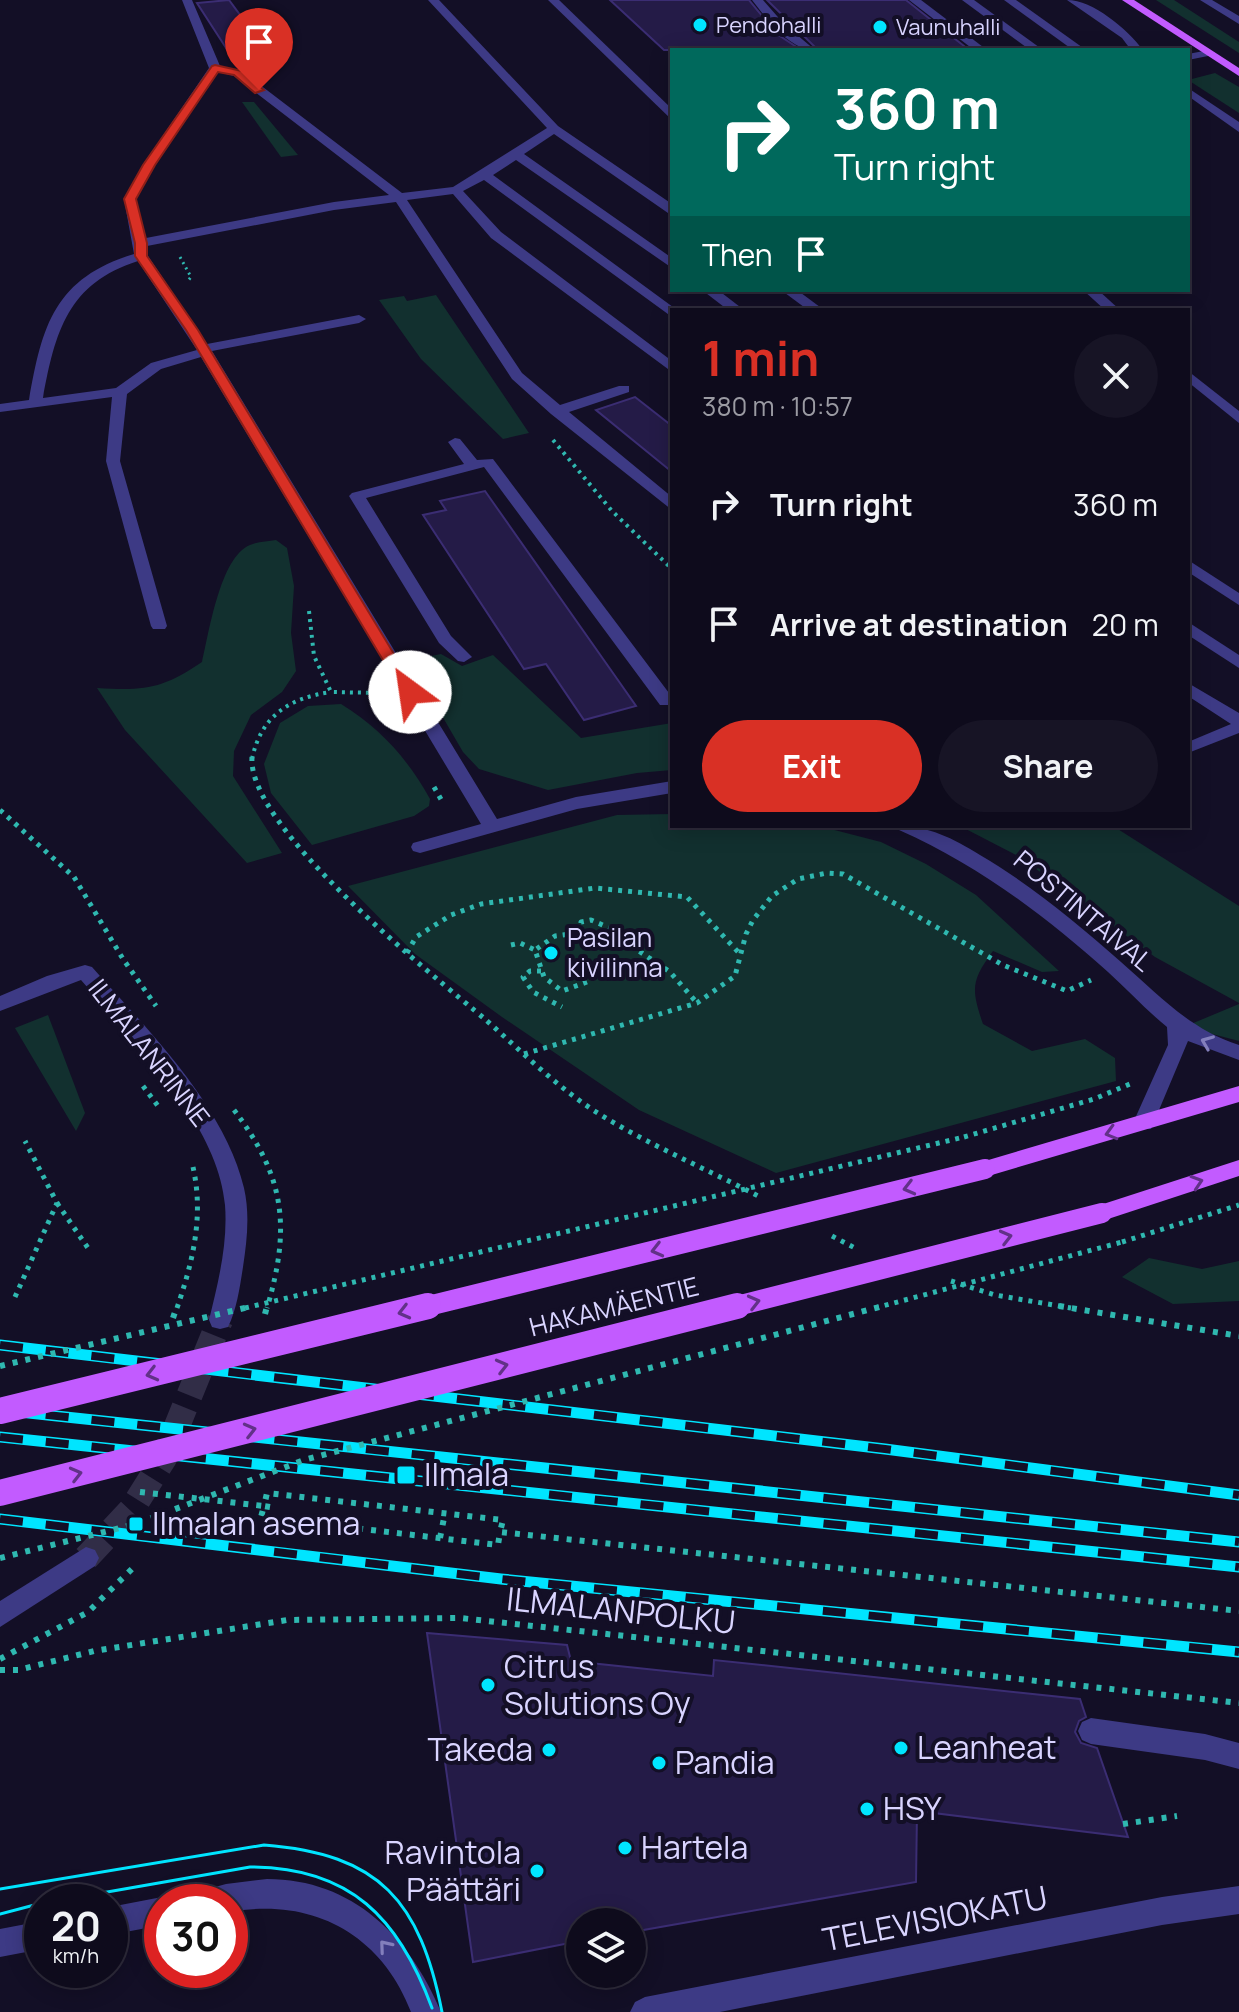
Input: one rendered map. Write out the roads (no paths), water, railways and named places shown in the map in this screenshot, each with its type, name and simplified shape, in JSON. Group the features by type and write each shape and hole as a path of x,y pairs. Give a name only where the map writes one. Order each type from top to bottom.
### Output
{"main road":[{"path":"1127,0 1239,73"},
{"name":"HAKAMÄENTIE","path":"0,1411 985,1169 1239,1094"},
{"name":"HAKAMÄENTIE","path":"0,1493 1102,1213 1239,1168"}],"street":[{"path":"187,0 215,68"},
{"path":"433,0 554,129 670,209"},
{"path":"553,0 670,114"},
{"path":"757,0 780,26 807,48"},
{"path":"914,0 978,48"},
{"path":"967,0 1034,48"},
{"path":"1009,0 1077,48"},
{"path":"1072,0 1126,36 1135,48"},
{"path":"1205,0 1239,21"},
{"path":"1190,57 1209,53"},
{"path":"215,68 238,73 399,197 517,376 670,503"},
{"path":"215,68 149,165 130,199 141,250 491,825"},
{"path":"1190,92 1239,128"},
{"path":"35,405 43,353 77,285 99,269 141,250 252,220 456,190 485,175 554,129"},
{"path":"517,155 670,263"},
{"path":"485,175 670,312"},
{"path":"456,190 496,235 670,366"},
{"path":"712,292 734,308"},
{"path":"791,292 814,308"},
{"path":"1092,292 1111,308"},
{"path":"0,408 120,392 156,366 203,350 359,319"},
{"path":"1190,377 1239,419"},
{"path":"556,411 624,389"},
{"path":"120,392 113,461 159,626"},
{"path":"455,442 474,466"},
{"path":"464,657 445,639 357,496 488,462 666,701"},
{"path":"1190,566 1239,600"},
{"path":"1190,628 1239,663"},
{"path":"1190,689 1239,724 1196,745"},
{"path":"420,847 576,803 670,787"},
{"name":"POSTINTAIVAL","path":"910,828 939,839 1004,876 1116,969 1177,1027 1197,1038 1239,1053"},
{"name":"ILMALANRINNE","path":"0,1004 54,981 85,972 196,1108 215,1137 233,1189 236,1224 229,1282 220,1320"},
{"path":"1144,1123 1178,1045 1177,1027"},
{"path":"0,1615 86,1558"},
{"path":"1091,1731 1205,1747 1239,1756"},
{"path":"248,1898 287,1894 335,1907 373,1933 404,1969 426,2012"},
{"name":"TELEVISIOKATU","path":"645,2012 1162,1911 1239,1900"},
{"path":"0,1943 24,1938"}],"tunnel":[{"path":"86,1558 132,1509 164,1458 220,1320"}],"tram line":[{"path":"0,1889 264,1845 304,1850 338,1859 388,1890 407,1913 433,1973 442,2012"},
{"path":"128,1888 250,1867 285,1869 316,1876 343,1888 366,1904 386,1924 404,1948 432,2008"},
{"path":"0,1914 24,1908"}],"railway":[{"path":"0,1345 885,1449 1239,1495"},
{"path":"0,1410 1239,1542"},
{"path":"0,1437 1239,1567"},
{"path":"0,1519 501,1579 1239,1652"}],"place":[{"name":"Pendohalli","path":"700,25"},
{"name":"Vaunuhalli","path":"880,27"},
{"name":"Pasilan kivilinna","path":"551,953"},
{"name":"Ilmala","path":"406,1475"},
{"name":"Ilmalan asema","path":"136,1524"},
{"name":"Citrus Solutions Oy","path":"488,1685"},
{"name":"Leanheat","path":"901,1748"},
{"name":"Takeda","path":"549,1750"},
{"name":"Pandia","path":"659,1763"},
{"name":"HSY","path":"867,1809"},
{"name":"Hartela","path":"625,1848"},
{"name":"Ravintola Päättäri","path":"537,1871"}]}
